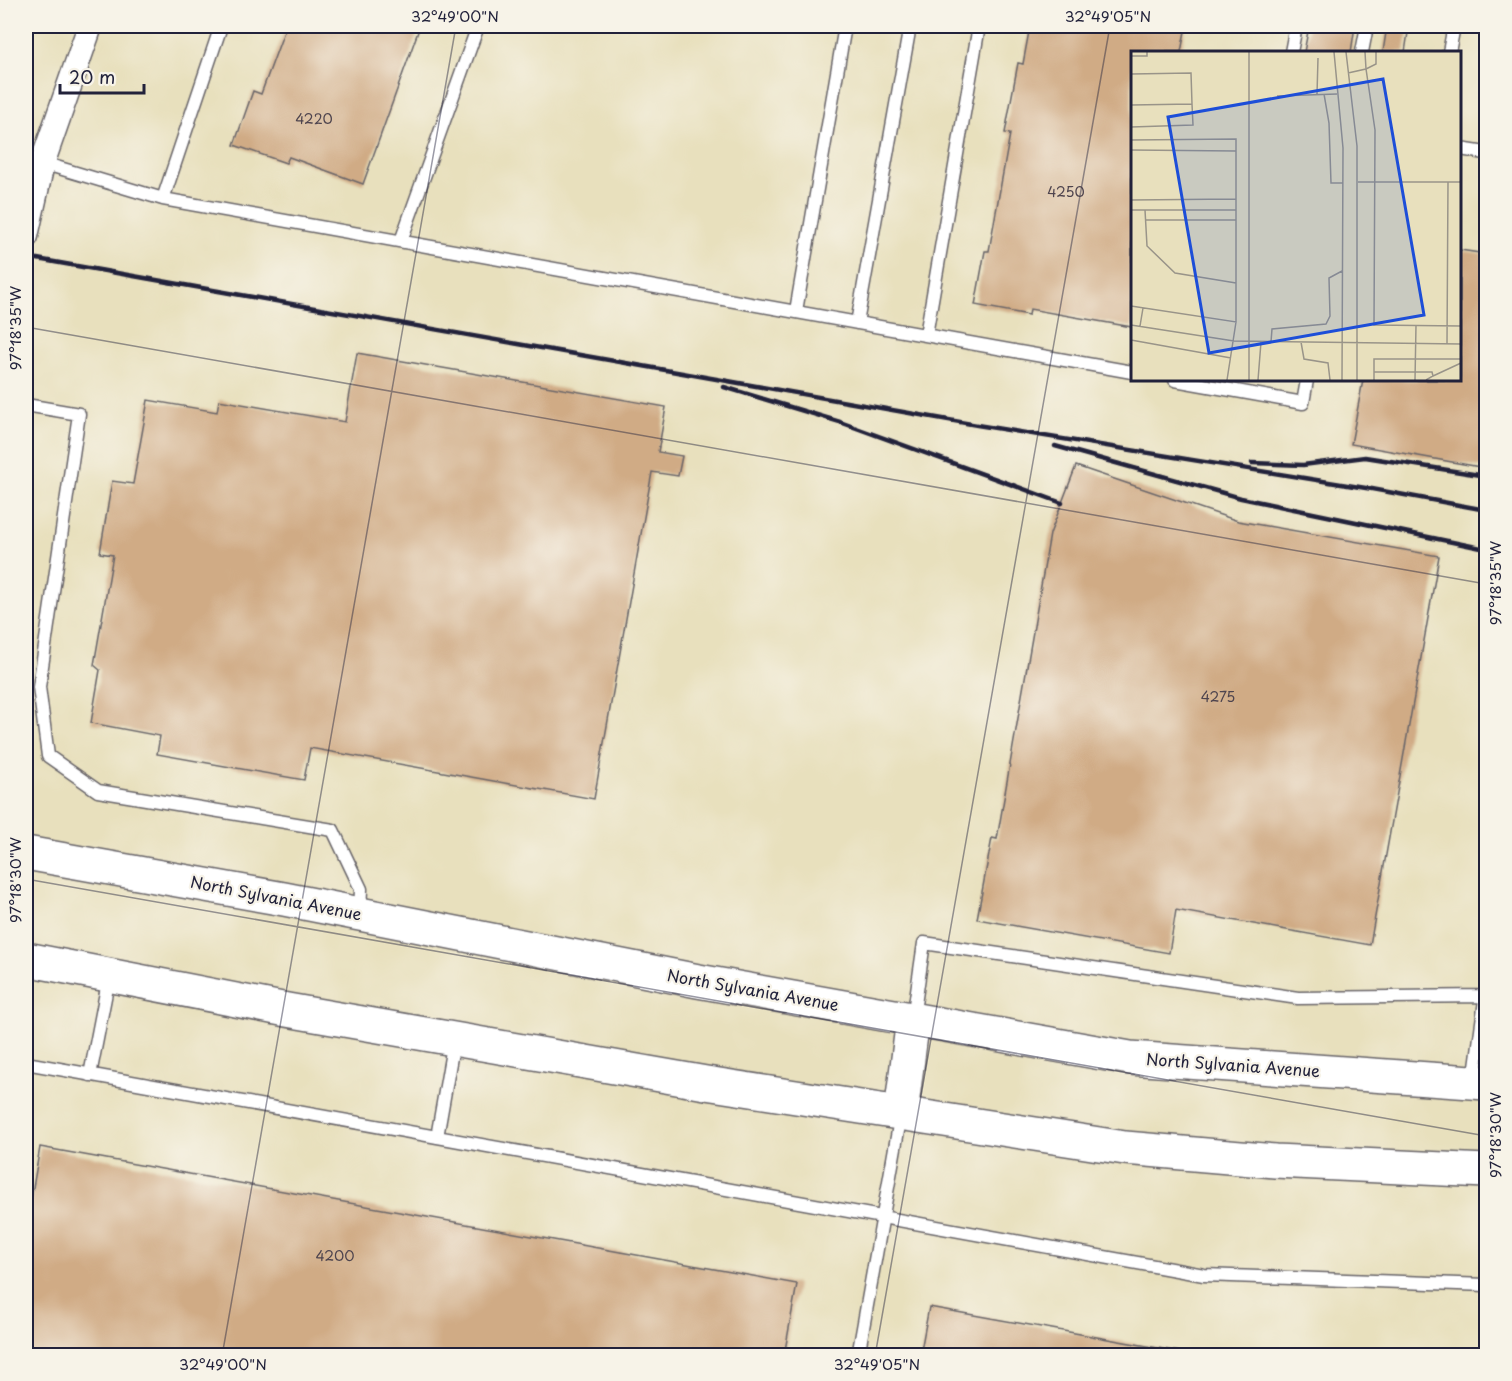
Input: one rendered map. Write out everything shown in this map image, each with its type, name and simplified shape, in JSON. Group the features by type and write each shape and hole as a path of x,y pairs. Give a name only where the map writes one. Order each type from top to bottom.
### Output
{"main road":[{"name":"North Sylvania Avenue","path":"26,853 360,914 698,981 1130,1058 1480,1082"},
{"path":"26,959 454,1039 706,1083 1125,1148 1275,1161 1486,1171"},
{"path":"901,1113 913,1019"}],"street":[{"path":"26,236 34,161 90,26"}],"lane":[{"path":"163,199 221,26"},
{"path":"401,241 478,26"},
{"path":"796,312 845,26"},
{"path":"857,323 910,26"},
{"path":"926,335 979,26"},
{"path":"1291,51 1296,26"},
{"path":"1362,51 1366,26"},
{"path":"1449,51 1454,26"},
{"path":"1461,149 1486,153"},
{"path":"34,161 163,199 1131,372"},
{"path":"1188,381 1228,384 1303,403 1307,381"},
{"path":"26,405 79,414 39,687 48,756 98,791 333,830 361,888 360,914"},
{"path":"913,1019 924,943 1298,998 1486,995 1480,1082"},
{"path":"90,1075 110,975"},
{"path":"437,1137 454,1039"},
{"path":"26,1063 1204,1275 1486,1285"},
{"path":"858,1356 901,1113"}],"building":[{"path":"286,26 420,26 363,184 289,157 286,163 234,145 253,91 261,94"},
{"path":"1030,26 1186,26 1181,51 1131,51 1131,327 1030,309 1029,315 975,305 985,251 989,251 1010,134 1005,133 1018,63 1023,64"},
{"path":"1309,26 1355,26 1351,51 1304,51"},
{"path":"1387,26 1409,26 1405,51 1383,51"},
{"path":"1461,250 1486,254 1486,468 1351,444 1363,381 1461,381"},
{"path":"357,353 666,407 658,452 682,456 678,476 652,472 594,799 310,748 304,780 157,754 160,736 91,723 100,670 94,665 113,555 100,553 112,481 133,484 148,400 217,412 219,400 345,422"},
{"path":"1076,466 1238,521 1439,556 1370,945 1176,910 1169,953 977,919 992,838 997,839 1050,534"},
{"path":"40,1147 797,1284 784,1356 26,1356 26,1228"},
{"path":"929,1307 1191,1354 1191,1356 920,1356"}],"railway":[{"path":"26,257 977,425 1372,489 1486,510"},
{"path":"724,387 840,422 1062,503"},
{"path":"1055,446 1241,498 1486,549"},
{"path":"1252,463 1303,465 1365,457 1486,476"}]}
